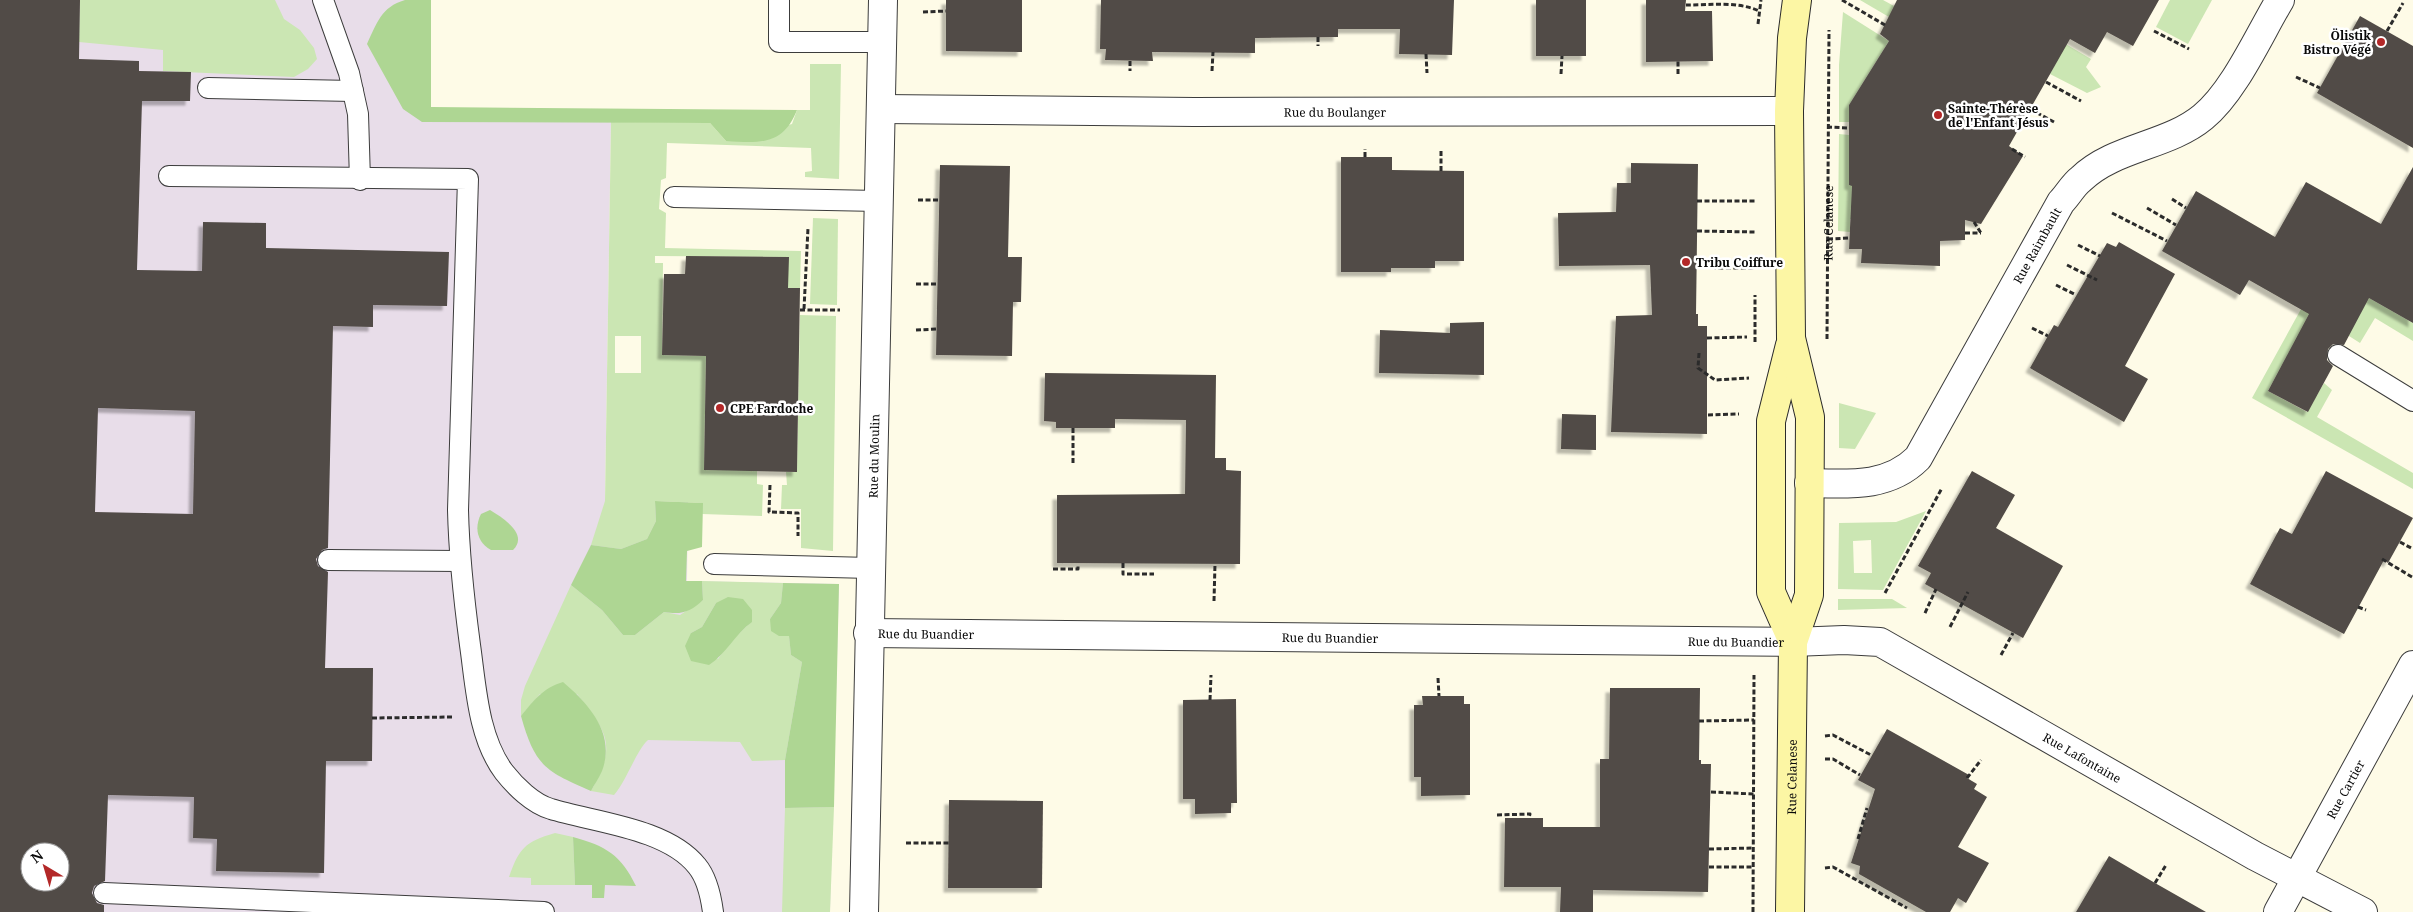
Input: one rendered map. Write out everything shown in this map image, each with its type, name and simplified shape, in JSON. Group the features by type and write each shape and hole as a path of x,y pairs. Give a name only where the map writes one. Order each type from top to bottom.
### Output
{"street":[{"name":"Rue du Moulin","path":"864,912 868,633 883,0"},
{"name":"Rue Celanese","path":"1790,912 1793,642 1809,595 1810,417 1791,338 1789,111 1792,38 1797,0"},
{"name":"Rue Raimbault","path":"1809,483 1863,484 1881,480 1908,468 1918,458 2061,202 2081,178 2103,164 2186,129 2202,118 2228,88 2280,0"},
{"name":"Rue du Boulanger","path":"881,109 1214,112 1789,111"},
{"name":"Rue Celanese","path":"1791,338 1771,421 1771,592 1793,642"},
{"name":"Rue du Buandier","path":"868,633 1793,642"},
{"name":"Rue Lafontaine","path":"1793,642 1844,640 1886,644 2255,856 2363,912"},
{"name":"Rue Cartier","path":"2278,912 2320,832 2413,665"}],"lane":[{"path":"323,0 349,73 358,114 360,180"},
{"path":"778,0 779,42 882,42"},
{"path":"208,88 353,91"},
{"path":"169,176 468,180 458,510 460,561 481,717 491,750 504,772 522,792 549,809 590,817 641,832 677,849 697,866 708,889 712,912"},
{"path":"674,197 879,201"},
{"path":"2338,355 2413,401"},
{"path":"328,560 460,561"},
{"path":"714,564 870,568"},
{"path":"104,893 544,912"}],"path":[{"path":"1842,0 1884,25"},
{"path":"2388,32 2403,3"},
{"path":"1686,5 1731,5 1752,7 1759,11"},
{"path":"923,12 946,11"},
{"name":"Rue Celanese","path":"1827,342 1829,26"},
{"path":"2154,31 2189,49"},
{"path":"1318,37 1318,46"},
{"path":"1212,71 1213,52"},
{"path":"1426,54 1427,72"},
{"path":"1561,74 1562,56"},
{"path":"1130,61 1130,71"},
{"path":"1678,61 1678,74"},
{"path":"2296,76 2320,88"},
{"path":"2046,82 2081,101"},
{"path":"2030,109 2054,122"},
{"path":"1827,127 1849,128"},
{"path":"1365,149 1365,157"},
{"path":"2012,149 2025,157"},
{"path":"1441,150 1441,171"},
{"path":"2172,199 2186,208"},
{"path":"918,200 939,200"},
{"path":"1697,201 1755,201"},
{"path":"2147,208 2176,225"},
{"path":"2112,213 2168,241"},
{"path":"808,218 802,310 840,310"},
{"path":"1965,233 1981,233 1974,222"},
{"path":"1697,231 1755,232"},
{"path":"1827,239 1850,238"},
{"path":"2078,245 2100,256"},
{"path":"1697,262 1714,268 1755,268"},
{"path":"2067,265 2097,280"},
{"path":"916,284 938,284"},
{"path":"2056,285 2076,295"},
{"path":"1755,303 1755,321"},
{"path":"2032,328 2048,336"},
{"path":"916,330 937,329"},
{"path":"1707,338 1747,337"},
{"path":"1699,353 1698,368 1715,380 1755,378"},
{"path":"1708,415 1747,414"},
{"path":"1073,428 1073,464"},
{"path":"770,485 769,512 798,512"},
{"path":"1885,593 1942,488"},
{"path":"2400,542 2413,549"},
{"path":"2382,559 2412,577"},
{"path":"1122,563 1123,574 1154,574"},
{"path":"1053,569 1078,569 1078,564"},
{"path":"1214,601 1215,564"},
{"path":"1925,613 1936,589"},
{"path":"1950,626 1968,592"},
{"path":"2358,607 2366,610"},
{"path":"2001,655 2013,633"},
{"path":"1210,700 1211,675"},
{"path":"1438,678 1439,696"},
{"path":"1753,912 1754,682"},
{"path":"372,718 481,717"},
{"path":"1699,721 1754,720"},
{"path":"1825,736 1833,735 1871,755"},
{"path":"1825,759 1833,759 1860,775"},
{"path":"1967,778 1981,760"},
{"path":"1711,792 1754,794"},
{"path":"1858,839 1867,808"},
{"path":"1498,815 1530,814 1529,818"},
{"path":"906,844 948,843"},
{"path":"1709,849 1754,848"},
{"path":"2155,883 2166,865"},
{"path":"1709,867 1754,867"},
{"path":"1825,868 1833,868 1907,908"}],"shaded area":[{"path":"0,0 420,0 419,120 611,122 605,501 688,502 687,581 839,584 830,912 0,912"}],"green space":[{"path":"80,0 275,0 284,19 300,30 314,48 317,59 308,69 294,77 163,71 163,50 79,42"},
{"path":"405,0 431,0 431,107 797,110 785,130 769,140 759,142 726,141 710,123 422,122 403,109 367,44 385,11"},
{"path":"1860,0 1883,0 1894,6 1889,17"},
{"path":"2170,0 2212,0 2188,44 2156,27"},
{"path":"1843,12 1889,41 1849,105 1849,122 1839,122 1839,65"},
{"path":"2037,27 2091,59 2086,67 2101,87 2087,93 2050,74 2057,61"},
{"path":"810,64 841,64 839,179 805,177 805,172 812,171 811,148 667,143 666,178 661,180 659,209 666,213 665,248 801,251 800,288 788,288 788,257 655,256 655,263 663,263 662,355 706,356 704,470 757,470 757,484 763,485 762,516 702,514 702,503 655,501 656,521 647,539 621,549 591,545 605,501 611,122 710,123 726,141 792,124 797,110 810,110","holes":["615,336 641,336 641,373 615,373"]},
{"path":"1839,134 1849,135 1966,220 1850,219 1850,232 1838,231"},
{"path":"813,218 838,219 837,305 810,304"},
{"path":"2322,271 2413,323 2413,341 2375,318 2360,343 2349,336 2316,302 2268,391 2307,412 2324,383 2332,390 2317,417 2413,473 2413,489 2252,398"},
{"path":"800,315 836,316 833,551 801,548 801,509 781,509 782,485 787,485 786,472 797,472"},
{"path":"1839,403 1876,413 1855,449 1839,448"},
{"path":"655,501 703,503 702,547 687,551 686,581 702,581 703,600 685,612 664,612 635,635 623,635 602,610 571,585 591,545 621,549 647,539 656,521"},
{"path":"490,510 507,522 516,532 517,544 513,550 491,550 480,539 477,529 479,519 481,514"},
{"path":"1926,511 1883,590 1838,589 1839,523 1896,522","holes":["1871,540 1872,573 1854,573 1853,541"]},
{"path":"702,581 783,583 781,603 770,619 789,636 791,655 802,662 785,760 752,761 740,742 648,740 639,751 614,795 591,791 604,762 605,740 596,719 577,694 540,694 521,716 521,700 525,686 571,585 602,610 623,635 635,635 664,612 680,615 703,600","holes":["716,603 751,622 729,643 718,659 691,633 702,627"]},
{"path":"783,583 839,584 834,807 785,808 785,760 802,662 791,655 789,636 779,636 771,631 770,619 781,603"},
{"path":"728,597 743,599 752,610 752,622 709,665 691,661 685,646 691,633 702,627 716,603"},
{"path":"1838,599 1892,599 1907,608 1838,610"},
{"path":"563,682 590,710 603,732 605,757 602,771 591,791 552,772 544,765 531,746 521,716 544,691"},
{"path":"834,807 830,912 782,912 785,808"},
{"path":"555,833 573,837 575,885 531,885 531,878 509,877 520,853 529,843"},
{"path":"573,837 595,844 611,853 618,859 636,886 605,885 604,898 592,898 592,885 575,885"}],"building":[{"path":"0,0 80,0 79,59 139,61 139,71 191,72 190,101 142,101 137,270 202,271 203,222 266,223 266,248 449,252 447,306 373,305 373,327 333,326 328,548 322,550 316,559 318,566 328,572 325,668 373,668 372,761 326,761 324,873 216,871 217,839 193,838 194,797 108,795 105,881 94,886 92,893 97,903 104,905 104,912 0,912","holes":["98,408 195,411 193,514 95,512"]},
{"path":"946,0 1022,0 1022,52 946,51"},
{"path":"1101,0 1454,0 1452,55 1399,54 1400,29 1338,29 1338,37 1255,38 1255,53 1152,52 1153,61 1105,60 1106,49 1100,49"},
{"path":"1536,0 1586,0 1586,56 1536,56"},
{"path":"1646,0 1686,0 1685,11 1712,11 1713,61 1646,62"},
{"name":"Sainte-Thérèse de l'Enfant Jésus","path":"1897,0 2159,0 2133,46 2107,32 2095,53 2070,39 2009,146 2023,156 1981,224 1965,220 1965,240 1940,241 1940,266 1861,263 1862,249 1849,249 1852,186 1849,185 1849,105 1889,41 1880,34"},
{"path":"2360,16 2413,46 2413,148 2317,93"},
{"path":"1341,157 1392,157 1392,170 1464,171 1464,261 1435,261 1435,268 1391,268 1391,272 1341,272"},
{"path":"1631,163 1698,164 1696,314 1698,314 1698,326 1707,326 1707,434 1611,432 1616,316 1652,315 1650,265 1559,266 1558,213 1616,212 1617,183 1631,183"},
{"path":"940,165 1010,166 1008,257 1022,257 1021,302 1013,302 1012,356 936,355"},
{"path":"2413,167 2413,323 2369,298 2344,345 2333,344 2328,349 2327,360 2333,366 2308,412 2268,391 2309,314 2249,280 2240,295 2162,251 2196,191 2275,237 2306,182 2381,224"},
{"path":"2119,242 2175,274 2125,366 2148,379 2124,422 2030,368 2054,325 2058,327 2107,243 2116,247"},
{"path":"686,256 789,257 788,288 800,288 797,472 704,470 706,356 662,355 664,274 685,274"},
{"path":"1484,322 1484,375 1379,373 1380,330 1450,333 1450,323"},
{"path":"1045,373 1216,375 1215,458 1226,458 1226,470 1241,471 1240,564 1057,563 1057,495 1185,494 1186,420 1115,419 1115,428 1056,428 1056,422 1044,421"},
{"path":"1562,414 1596,415 1596,450 1561,449"},
{"path":"1972,471 2015,495 1996,528 2063,566 2023,638 1925,584 1931,573 1918,566"},
{"path":"2326,471 2413,518 2388,563 2384,560 2344,634 2250,584 2280,528 2292,534"},
{"path":"1610,688 1700,688 1699,760 1701,760 1701,764 1711,764 1708,892 1593,890 1593,912 1560,912 1561,887 1504,887 1505,818 1543,818 1543,827 1600,827 1600,759 1609,759"},
{"path":"1422,696 1464,696 1464,704 1470,704 1470,795 1421,796 1421,777 1414,777 1414,705 1423,705"},
{"path":"1236,699 1237,803 1231,803 1231,813 1195,814 1195,799 1183,799 1183,700"},
{"path":"1887,729 1969,775 1967,778 1977,784 1974,789 1987,797 1958,847 1989,863 1966,903 1958,898 1950,912 1926,912 1859,874 1860,866 1851,863 1875,789 1858,780"},
{"path":"949,800 1043,801 1042,888 948,888"},
{"path":"2109,856 2155,883 2206,912 2076,912"}],"place":[{"name":"Ölistik Bistro Végé","path":"2381,42"},
{"name":"Sainte-Thérèse de l'Enfant Jésus","path":"1938,115"},
{"name":"Tribu Coiffure","path":"1686,262"},
{"name":"CPE Fardoche","path":"720,408"}]}
